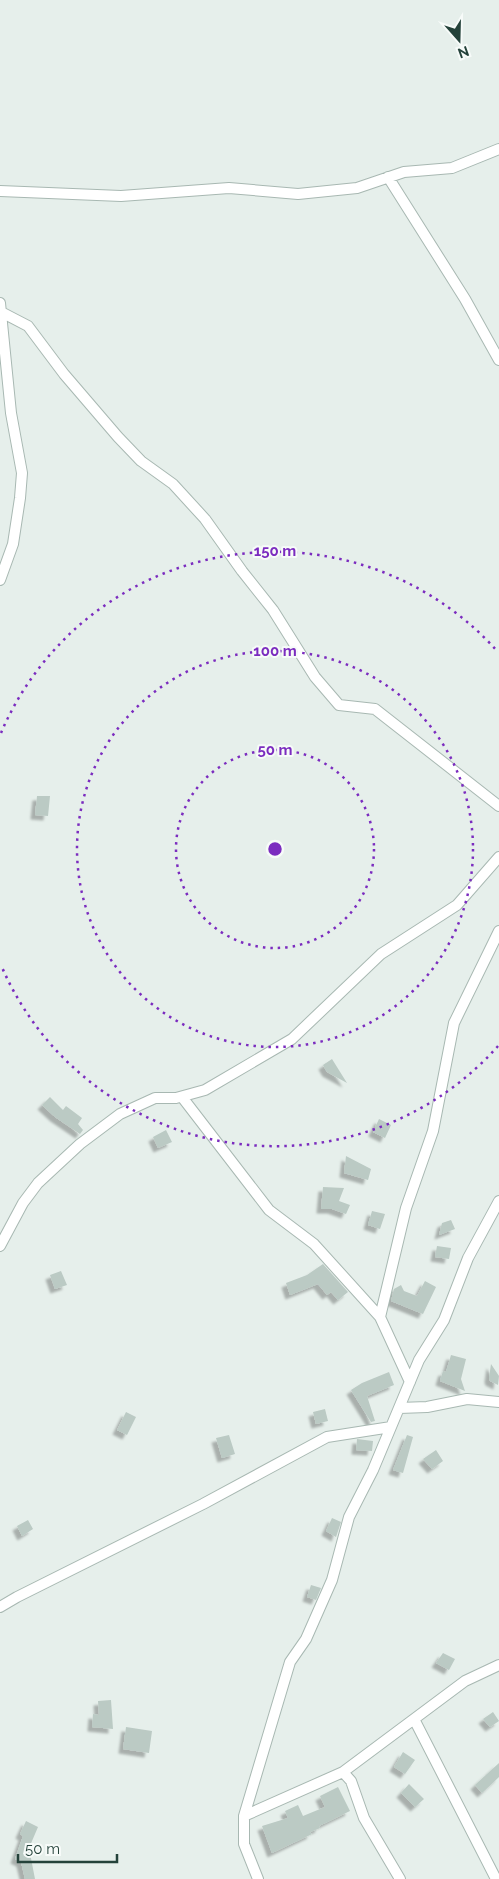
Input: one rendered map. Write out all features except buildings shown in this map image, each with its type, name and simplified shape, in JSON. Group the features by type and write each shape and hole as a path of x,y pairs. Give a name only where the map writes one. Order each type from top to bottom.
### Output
{"street":[{"path":"0,190 121,196 229,188 298,194 357,188 404,172 452,168 499,149"},
{"path":"388,177 465,298 499,360"},
{"path":"0,308 11,413 22,473 13,544 0,580"},
{"path":"0,308 28,326 64,374 140,461 173,484 205,519 242,571 274,610 315,677 339,705 375,709 499,806"},
{"path":"0,1246 23,1204 38,1183 80,1144 120,1114 155,1098 176,1098 205,1090 292,1039 381,954 457,905 499,857"},
{"path":"380,1317 406,1208 433,1131 454,1023 499,931"},
{"path":"182,1097 269,1210 314,1244 380,1317 410,1382"},
{"path":"258,1879 244,1844 244,1816 290,1662 306,1639 332,1580 350,1517 373,1470 419,1360 444,1320 468,1258 499,1200"},
{"path":"398,1408 427,1407 467,1399 499,1402"},
{"path":"0,1607 17,1596 203,1504 327,1437 391,1427"},
{"path":"244,1816 343,1772 465,1681 499,1664"},
{"path":"414,1719 496,1879"},
{"path":"343,1772 351,1781 364,1818 400,1879"}]}
